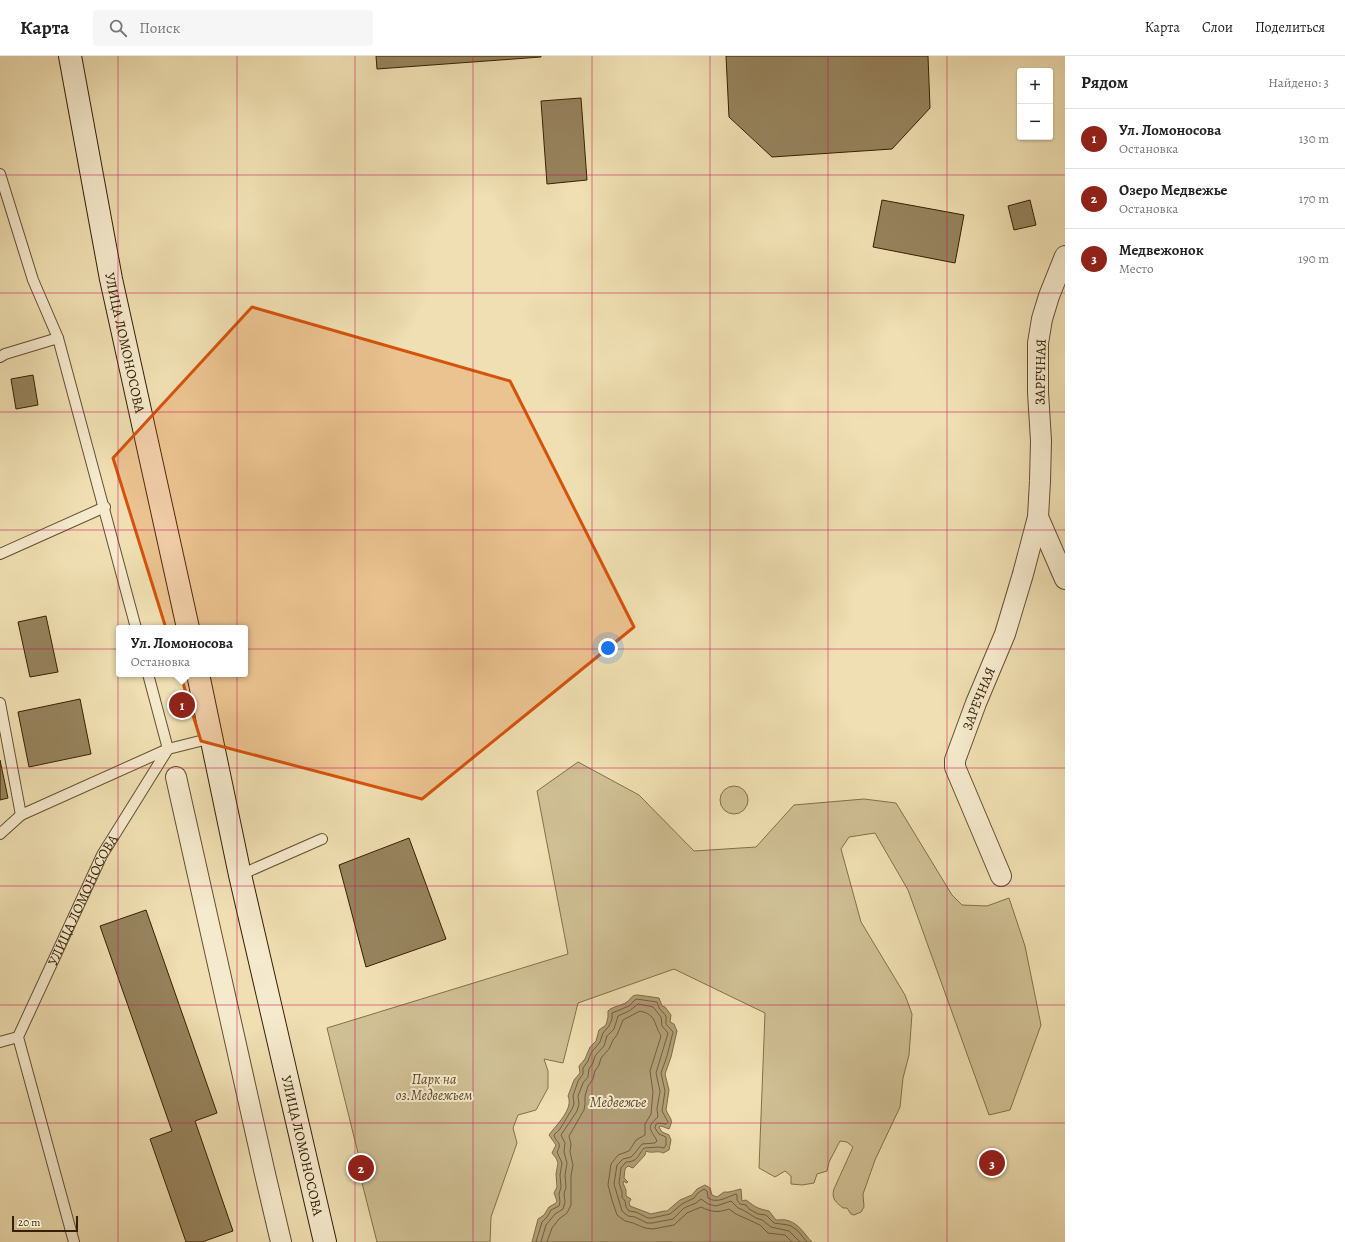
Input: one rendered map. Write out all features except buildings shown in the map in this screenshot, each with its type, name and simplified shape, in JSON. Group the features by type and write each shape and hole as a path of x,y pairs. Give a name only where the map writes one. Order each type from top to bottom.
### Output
{"street":[{"name":"УЛИЦА ЛОМОНОСОВА","path":"70,56 111,279 187,625"},
{"name":"ЗАРЕЧНАЯ","path":"1001,876 955,767 955,760 973,710 1005,634 1038,517 1041,441 1038,392 1038,343 1042,319 1049,296 1065,256"},
{"name":"ЗАРЕЧНАЯ","path":"1038,517 1065,579"},
{"name":"УЛИЦА ЛОМОНОСОВА","path":"199,677 240,875 325,1242"},
{"path":"176,777 264,1174 282,1242"}],"lane":[{"path":"0,174 33,280 58,338 105,508 135,625"},
{"path":"0,357 5,354 58,338"},
{"path":"0,554 105,508"},
{"path":"149,677 168,749"},
{"path":"0,703 21,815"},
{"path":"0,834 21,815 168,749 212,738"},
{"name":"УЛИЦА ЛОМОНОСОВА","path":"18,1037 102,855 168,749"},
{"path":"240,875 322,839"},
{"path":"0,1042 18,1037 74,1242"}],"highlighted area":[{"path":"252,307 510,381 634,627 422,799 201,741 113,458"}],"green space":[{"name":"Парк на оз.Медвежьем","path":"578,762 639,795 694,851 756,847 794,805 864,799 896,803 952,895 962,905 987,906 1009,898 1025,946 1041,1025 1010,1110 989,1115 908,890 875,833 849,837 841,849 861,922 905,995 912,1014 909,1055 903,1078 900,1107 875,1160 863,1194 864,1207 861,1212 854,1215 851,1214 847,1208 843,1208 836,1202 833,1195 834,1189 853,1147 847,1142 840,1141 829,1162 827,1171 817,1174 814,1183 802,1185 791,1184 791,1176 785,1171 775,1177 759,1168 765,1013 674,969 578,1003 563,1063 544,1059 548,1071 548,1088 536,1110 518,1115 513,1128 517,1143 491,1217 490,1242 377,1242 361,1179 367,1175 364,1162 359,1157 327,1028 568,954 537,791"},
{"path":"734,786 740,787 744,790 747,794 747,806 744,810 740,813 734,814 728,813 724,810 721,806 720,800 721,794 724,790 728,787"}],"water":[{"name":"Медвежье","path":"638,995 659,998 662,1006 665,1007 671,1015 670,1022 674,1024 677,1031 671,1057 665,1074 669,1090 666,1110 671,1119 671,1123 669,1129 661,1126 659,1127 662,1132 669,1135 671,1140 669,1150 663,1153 646,1151 645,1155 633,1168 628,1166 625,1169 624,1178 628,1182 626,1183 624,1181 623,1183 626,1190 626,1196 631,1199 629,1203 630,1206 651,1214 667,1211 680,1200 692,1195 697,1189 705,1185 710,1188 712,1195 717,1197 724,1192 741,1189 742,1201 746,1200 761,1209 769,1211 776,1220 793,1222 812,1242 532,1242 538,1219 544,1215 549,1207 557,1201 554,1193 557,1187 556,1174 558,1163 552,1153 556,1145 549,1135 560,1122 569,1106 568,1096 574,1080 580,1073 579,1066 585,1059 590,1047 596,1041 599,1030 606,1025 608,1011 627,1002 633,996"}],"place":[{"name":"Ул. Ломоносова","path":"182,705"},
{"name":"Медвежонок","path":"992,1163"},
{"name":"Озеро Медвежье","path":"361,1168"}]}
